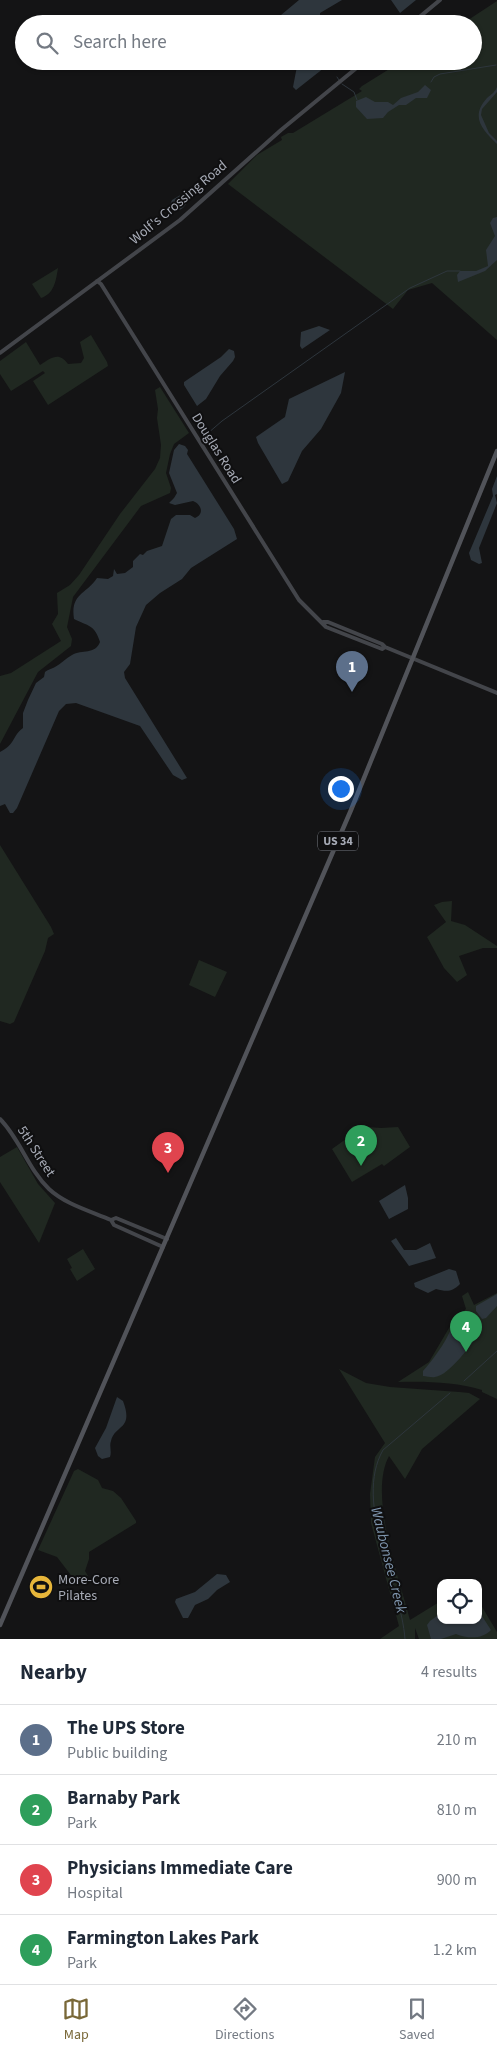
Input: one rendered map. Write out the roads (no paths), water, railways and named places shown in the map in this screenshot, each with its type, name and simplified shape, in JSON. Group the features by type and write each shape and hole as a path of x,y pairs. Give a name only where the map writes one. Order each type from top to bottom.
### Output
{"main road":[{"name":"US 34","path":"0,1625 351,810 497,451"}],"street":[{"path":"422,15 440,0"},
{"name":"Wolf's Crossing Road","path":"0,353 187,214 253,154 354,70"},
{"name":"Douglas Road","path":"98,281 112,300 296,595 306,608 323,622 328,622 382,644 413,659 497,693"},
{"name":"5th Street","path":"0,1119 17,1139 47,1188 68,1202 111,1220 114,1225 163,1247"},
{"name":"5th Street","path":"111,1220 116,1218 167,1239"}],"waterway":[{"path":"482,67 496,65"},
{"path":"431,82 434,77 440,74 465,70"},
{"path":"342,84 354,92 357,100"},
{"path":"207,434 222,421 410,288 447,271 460,271"},
{"name":"Waubonsee Creek","path":"464,1381 497,1351"},
{"name":"Waubonsee Creek","path":"405,1639 402,1617 381,1543 376,1518 373,1494 375,1471 383,1450 450,1393"}],"place":[{"name":"The UPS Store","path":"352,692"},
{"name":"Barnaby Park","path":"361,1166"},
{"name":"Physicians Immediate Care","path":"168,1173"},
{"name":"Farmington Lakes Park","path":"466,1352"},
{"name":"More-Core Pilates","path":"41,1587"}]}
